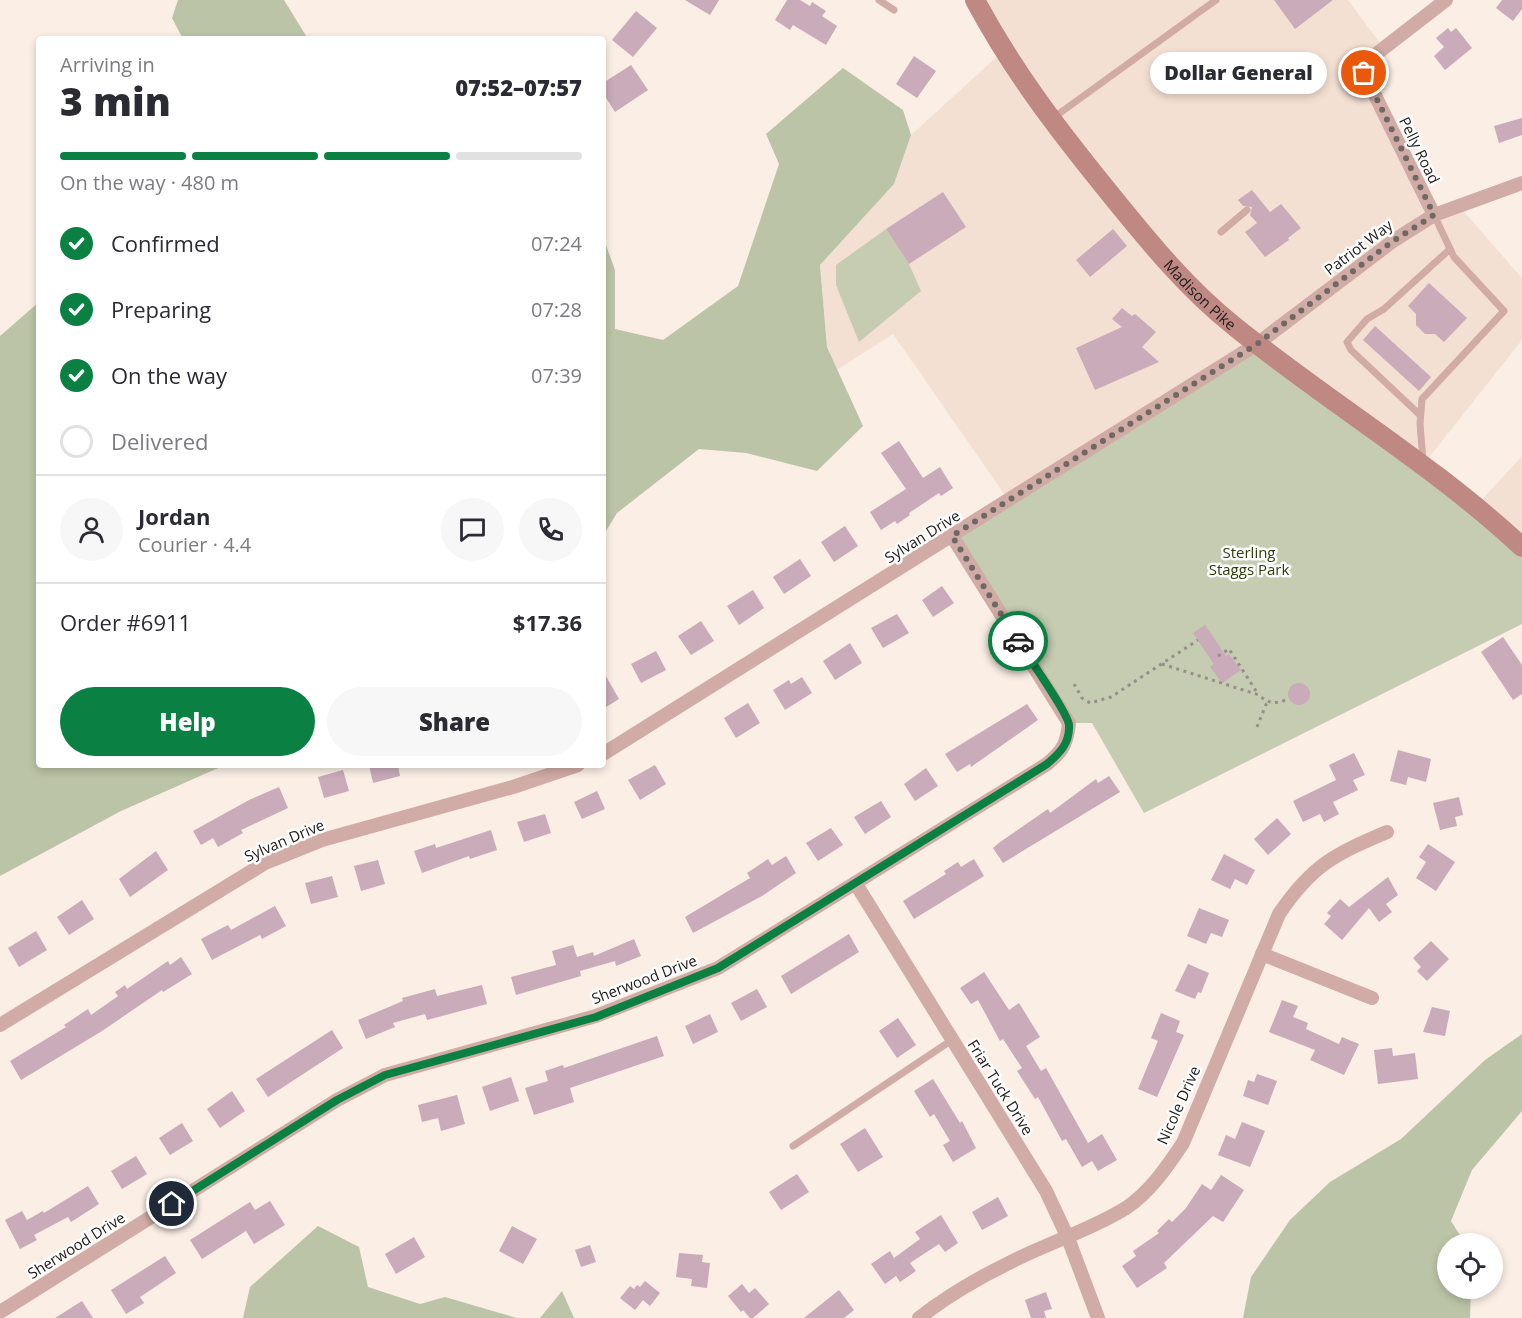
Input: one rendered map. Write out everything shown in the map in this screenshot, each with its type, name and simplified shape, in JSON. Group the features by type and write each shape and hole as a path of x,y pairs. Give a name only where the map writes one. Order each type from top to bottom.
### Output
{"main road":[{"name":"Madison Pike","path":"975,0 1003,52 1051,120 1166,261 1210,306 1257,344 1424,465 1495,522 1522,547"}],"street":[{"name":"Pelly Road","path":"1434,215 1362,65 1446,0"},
{"name":"Patriot Way","path":"1257,344 1393,241 1434,215 1522,183"},
{"name":"Sylvan Drive","path":"606,752 1257,344"},
{"name":"Sherwood Drive","path":"0,1312 337,1100 385,1075 596,1017 718,968 856,884 1047,764 1062,752 1067,741 1069,723 952,536"},
{"name":"Sylvan Drive","path":"0,1025 265,863 322,840 513,787 569,768"},
{"name":"Nicole Drive","path":"919,1318 1010,1262 1068,1238 1126,1207 1164,1171 1183,1143 1279,914 1299,885 1343,851 1387,832"},
{"name":"Friar Tuck Drive","path":"856,884 1046,1191 1068,1238 1098,1318"},
{"path":"1262,954 1372,998"}],"lane":[{"path":"879,0 894,10"},
{"path":"1051,120 1216,0"},
{"path":"1221,232 1247,210"},
{"path":"1424,465 1420,415 1422,399 1504,311 1454,256 1434,215"},
{"path":"1420,415 1351,350 1347,342 1367,319 1384,309 1450,249"},
{"path":"793,1146 952,1040"}],"path":[{"path":"1074,684 1082,698 1090,703 1100,701 1111,697 1198,640"},
{"path":"1218,656 1229,650 1259,695 1267,702 1282,703 1289,698"},
{"path":"1162,664 1259,695"},
{"path":"1257,727 1267,702"}],"shaded area":[{"path":"975,0 1348,0 1383,47 1365,60 1434,214 1458,205 1522,278 1522,340 1423,465 1009,501 893,334 837,370 827,346 820,265 894,184 911,135 1002,52"},
{"path":"1522,456 1522,547 1476,506"}],"green space":[{"path":"178,0 284,0 306,36 181,36 172,18"},
{"path":"843,68 903,110 911,135 894,184 820,265 827,347 863,426 817,471 746,453 699,449 617,513 606,531 606,245 615,270 615,329 663,340 738,286 779,164 766,134"},
{"path":"886,229 909,264 921,291 859,342 836,285 836,265"},
{"path":"36,305 36,768 218,768 121,811 0,876 0,336"},
{"name":"Sterling Staggs Park","path":"1257,344 1522,547 1522,624 1144,813 1092,723 1069,723 952,536"},
{"path":"1522,1034 1522,1111 1472,1170 1451,1221 1459,1233 1437,1233 1437,1299 1471,1299 1470,1318 1243,1318 1251,1277 1290,1220 1330,1182 1401,1139 1485,1060"},
{"path":"318,1226 359,1247 368,1287 420,1304 445,1297 517,1318 243,1318 250,1287"},
{"path":"562,1291 574,1318 540,1318"}],"building":[{"path":"685,0 719,0 710,15"},
{"path":"787,0 800,0 810,6 812,2 826,11 822,16 837,26 826,45 793,25 790,30 775,20"},
{"path":"1274,0 1333,0 1295,29"},
{"path":"1502,0 1522,0 1522,9 1513,21 1496,8"},
{"path":"636,11 657,28 633,57 612,40"},
{"path":"1448,28 1451,32 1456,28 1472,48 1445,70 1434,56 1444,47 1436,38"},
{"path":"914,56 936,71 917,98 896,84"},
{"path":"631,65 648,90 615,112 606,98 606,81"},
{"path":"1522,118 1522,135 1499,143 1494,126"},
{"path":"1252,190 1270,212 1281,204 1301,228 1288,238 1289,240 1265,257 1245,232 1257,223 1250,215 1252,207 1243,206 1238,200"},
{"path":"943,192 966,227 909,264 886,229"},
{"path":"1113,229 1127,246 1090,277 1076,260"},
{"path":"1429,283 1467,318 1444,342 1435,334 1425,334 1416,325 1416,314 1408,306"},
{"path":"1122,308 1132,316 1135,314 1156,332 1142,347 1159,362 1095,390 1076,348 1122,327 1112,319"},
{"path":"1375,326 1431,377 1419,391 1363,340"},
{"path":"899,441 923,478 940,467 953,488 941,496 939,493 897,524 895,521 881,530 870,512 906,489 881,453"},
{"path":"845,526 858,546 834,562 821,542"},
{"path":"800,559 811,576 784,594 773,577"},
{"path":"942,586 954,603 933,617 922,600"},
{"path":"753,590 764,608 739,625 727,606"},
{"path":"897,614 909,633 883,648 871,628"},
{"path":"701,621 714,641 691,655 678,636"},
{"path":"1205,625 1226,656 1229,654 1241,670 1222,683 1210,667 1214,664 1193,633"},
{"path":"1503,637 1522,665 1522,694 1513,700 1481,652"},
{"path":"850,643 862,663 835,680 823,661"},
{"path":"656,651 666,670 641,683 631,664"},
{"path":"606,676 619,699 606,707"},
{"path":"802,677 812,693 785,710 773,690 789,680 791,684"},
{"path":"1299,683 1307,686 1310,694 1307,702 1299,705 1291,702 1288,694 1291,686"},
{"path":"748,703 760,723 736,738 724,718"},
{"path":"1027,704 1038,720 971,767 970,764 957,772 945,754"},
{"path":"1398,750 1431,759 1426,782 1408,777 1406,785 1390,781"},
{"path":"1354,753 1365,775 1353,780 1358,790 1333,802 1339,814 1324,822 1320,814 1303,822 1293,801 1336,780 1329,765"},
{"path":"655,765 666,784 640,800 628,780"},
{"path":"370,768 399,768 400,776 373,783"},
{"path":"926,768 938,786 915,801 904,784"},
{"path":"343,770 349,791 324,798 318,777"},
{"path":"1109,776 1120,792 1003,863 993,848 1000,842 1048,809 1050,813 1096,779 1098,783"},
{"path":"279,787 288,808 241,830 243,833 218,847 213,838 201,845 193,831 249,800"},
{"path":"597,791 605,809 582,819 574,802"},
{"path":"1459,797 1463,815 1455,817 1457,826 1440,830 1433,803"},
{"path":"881,801 891,817 865,834 854,817"},
{"path":"545,814 551,833 524,842 517,822"},
{"path":"1277,818 1291,834 1268,855 1254,839"},
{"path":"831,828 843,845 818,861 806,843"},
{"path":"491,830 497,850 470,859 469,856 422,873 414,851 435,844 436,848"},
{"path":"1428,844 1455,862 1436,891 1416,878 1426,862 1419,857"},
{"path":"156,851 168,870 130,897 119,879"},
{"path":"1224,854 1255,870 1247,885 1235,879 1230,889 1211,880"},
{"path":"786,856 796,873 762,896 693,933 685,917 750,878 747,873 768,859 772,865"},
{"path":"974,859 984,876 914,919 903,901 946,874 944,871 958,862 961,867"},
{"path":"378,860 385,884 361,891 354,866"},
{"path":"332,876 338,897 311,904 305,883"},
{"path":"1388,877 1398,895 1386,904 1392,912 1379,922 1369,908 1342,940 1324,924 1331,916 1327,913 1340,899 1349,907"},
{"path":"82,900 94,919 69,935 57,917"},
{"path":"275,906 286,926 262,939 260,935 212,960 201,939 228,925 231,930"},
{"path":"1199,908 1229,920 1222,937 1211,933 1206,944 1187,936"},
{"path":"36,931 47,950 19,967 8,948"},
{"path":"849,934 859,952 791,994 781,976"},
{"path":"634,939 641,956 616,966 615,961 580,971 581,976 516,995 511,977 556,965 552,951 573,945 577,957 593,952 594,956"},
{"path":"1431,941 1449,959 1427,981 1417,971 1421,967 1413,958"},
{"path":"181,957 192,974 163,992 162,990 102,1031 21,1080 10,1061 66,1027 64,1025 88,1009 91,1015 118,996 115,992 125,985 127,989 168,961 170,965"},
{"path":"1188,964 1209,973 1201,993 1198,992 1195,999 1175,991"},
{"path":"984,972 1009,1010 1019,1003 1040,1037 1026,1046 1041,1071 1046,1068 1088,1143 1102,1134 1117,1160 1098,1171 1092,1161 1082,1167 1066,1139 1062,1141 1038,1097 1035,1099 1017,1071 1022,1068 1003,1039 1000,1041 978,1000 971,1004 960,988"},
{"path":"482,985 487,1004 427,1020 425,1014 393,1023 395,1027 366,1039 358,1020 403,1001 402,998 435,989 437,996"},
{"path":"757,989 767,1007 741,1021 731,1003"},
{"path":"1282,1000 1298,1006 1293,1017 1308,1023 1306,1029 1339,1044 1342,1037 1359,1044 1344,1075 1310,1060 1315,1050 1269,1032"},
{"path":"1432,1007 1450,1011 1445,1036 1423,1032"},
{"path":"1161,1013 1180,1021 1176,1032 1184,1035 1157,1097 1138,1089 1158,1041 1151,1038"},
{"path":"710,1014 718,1032 693,1044 685,1026"},
{"path":"898,1018 916,1045 897,1058 879,1031"},
{"path":"332,1030 343,1048 268,1097 256,1079"},
{"path":"657,1036 664,1056 570,1088 574,1102 534,1115 525,1088 548,1081 545,1071 563,1065 564,1068"},
{"path":"1392,1048 1393,1056 1415,1053 1418,1079 1378,1084 1374,1050"},
{"path":"1257,1074 1277,1081 1268,1105 1243,1096 1248,1080 1254,1082"},
{"path":"511,1077 519,1101 490,1111 482,1087"},
{"path":"933,1079 960,1123 962,1121 976,1148 953,1162 943,1145 950,1141 934,1114 930,1117 914,1091"},
{"path":"232,1091 245,1111 220,1128 207,1109"},
{"path":"457,1095 465,1124 441,1131 438,1118 422,1122 418,1105"},
{"path":"1242,1122 1265,1131 1250,1167 1218,1155 1226,1135 1235,1139"},
{"path":"182,1123 193,1141 170,1155 159,1138"},
{"path":"865,1128 883,1157 858,1172 840,1144"},
{"path":"136,1156 147,1174 122,1189 111,1171"},
{"path":"797,1174 809,1192 781,1210 769,1192"},
{"path":"1221,1175 1244,1190 1223,1222 1213,1216 1164,1263 1167,1268 1137,1288 1122,1266 1136,1256 1133,1251 1159,1233 1157,1231 1169,1219 1172,1222 1186,1208 1202,1184 1211,1190"},
{"path":"88,1186 99,1204 71,1222 68,1217 34,1235 37,1240 20,1249 5,1220 22,1211 27,1220 43,1211 44,1213"},
{"path":"998,1197 1008,1216 982,1230 972,1212"},
{"path":"270,1201 285,1225 254,1244 246,1231 202,1259 190,1240 250,1202 255,1210"},
{"path":"941,1215 958,1243 945,1252 939,1244 910,1263 916,1271 900,1282 896,1276 885,1284 871,1264 890,1251 894,1258 920,1239 915,1232"},
{"path":"512,1226 537,1239 523,1264 499,1251"},
{"path":"414,1237 425,1257 396,1274 385,1254"},
{"path":"590,1245 596,1262 581,1267 575,1250"},
{"path":"679,1253 703,1255 702,1262 710,1263 707,1288 691,1286 692,1279 676,1277"},
{"path":"165,1256 176,1273 140,1297 144,1303 126,1314 111,1290"},
{"path":"645,1281 660,1293 650,1306 643,1300 635,1310 620,1298 630,1286 634,1289 637,1285 640,1287"},
{"path":"742,1284 749,1293 755,1288 769,1304 753,1318 750,1318 743,1310 741,1312 728,1296"},
{"path":"839,1290 854,1310 844,1318 804,1318"},
{"path":"1046,1292 1052,1309 1044,1311 1046,1318 1031,1318 1025,1300"},
{"path":"82,1301 93,1318 55,1318"}],"way so far":[{"path":"1018,641 952,536 1257,344 1393,241 1434,215 1364,73"}],"place":[{"name":"Dollar General","path":"1364,73"}],"route":[{"path":"172,1204 337,1100 385,1075 596,1017 718,968 1047,764 1062,752 1067,741 1069,723 1018,641"}]}
